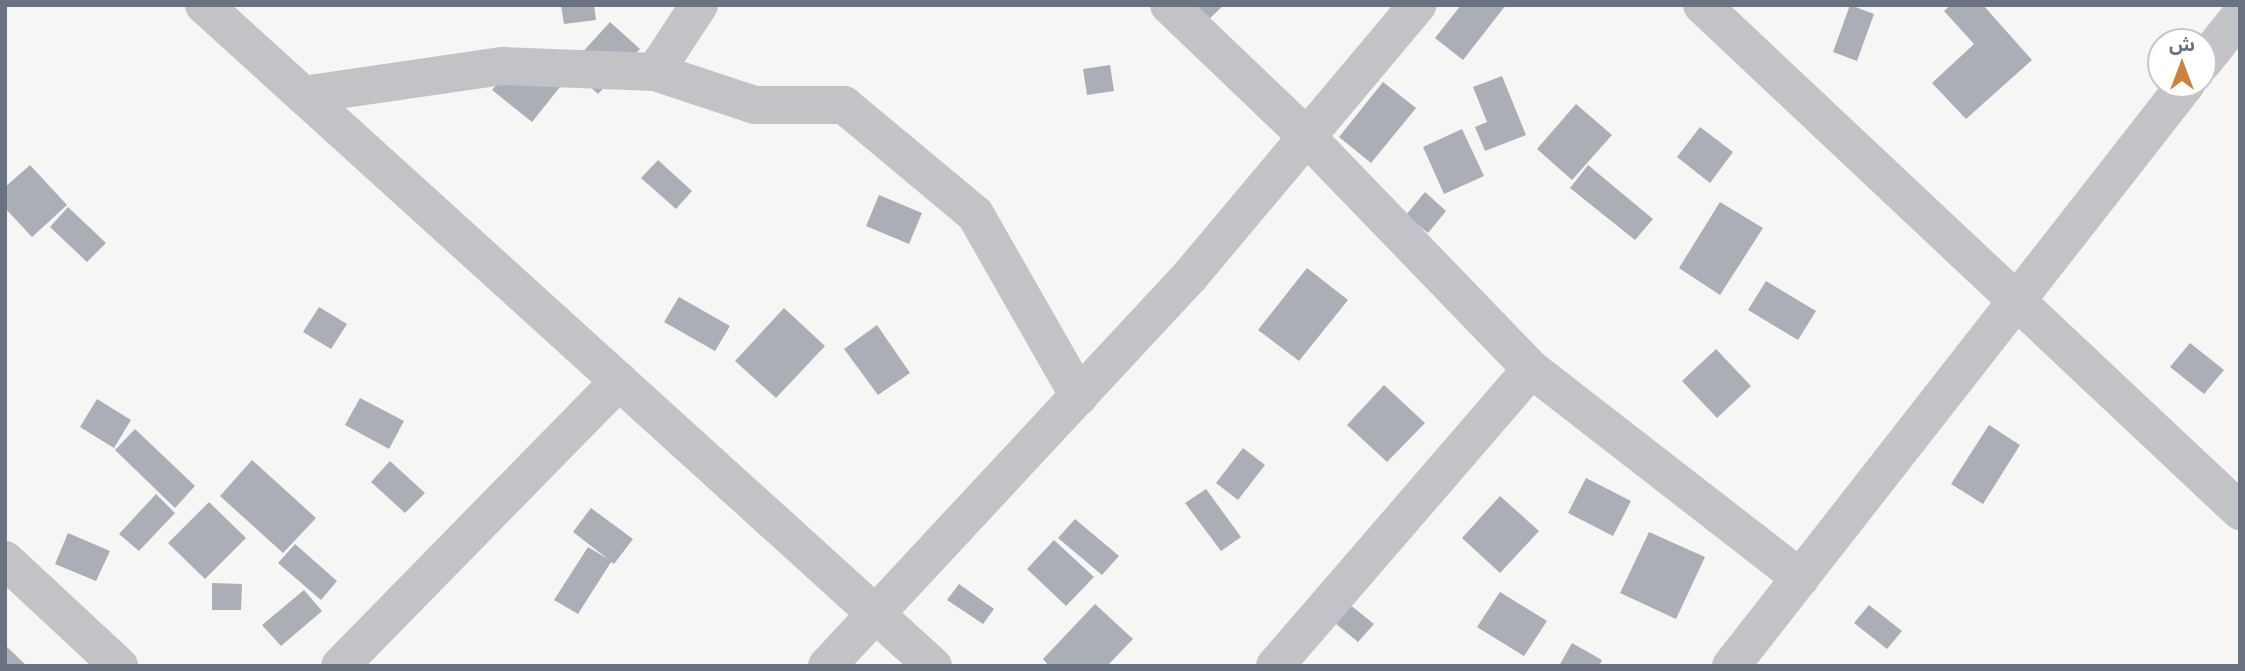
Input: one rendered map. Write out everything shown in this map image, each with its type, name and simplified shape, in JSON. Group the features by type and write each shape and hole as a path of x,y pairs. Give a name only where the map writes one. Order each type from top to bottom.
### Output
{"street":[{"path":"204,5 933,666"},
{"path":"655,72 699,5"},
{"path":"1169,5 1307,137 1531,369 1800,578"},
{"path":"827,666 1190,275 1417,5"},
{"path":"1702,5 2240,511"},
{"path":"2217,45 2240,16"},
{"path":"303,94 503,66 655,72 755,106 844,106 975,214 1079,396"},
{"path":"1731,666 2175,98"},
{"path":"1275,666 1531,369"},
{"path":"340,666 619,381"},
{"path":"5,560 119,666"}],"building":[{"path":"561,5 594,5 596,20 564,24"},
{"path":"1195,5 1224,5 1209,19"},
{"path":"1461,5 1506,5 1463,60 1435,38"},
{"path":"1850,5 1874,14 1857,61 1833,52"},
{"path":"1951,5 1983,5 2032,60 1966,119 1932,83 1974,44 1944,11"},
{"path":"610,22 640,49 598,94 569,67"},
{"path":"520,56 560,87 532,122 492,90"},
{"path":"1110,65 1114,91 1087,95 1083,69"},
{"path":"1502,76 1526,135 1485,151 1475,127 1487,122 1473,87"},
{"path":"1383,82 1416,108 1371,163 1339,137"},
{"path":"1576,104 1612,135 1572,180 1537,149"},
{"path":"1700,127 1733,152 1710,183 1677,157"},
{"path":"1462,129 1484,176 1444,194 1423,147"},
{"path":"658,160 692,191 676,209 641,178"},
{"path":"30,165 67,205 32,237 5,208 5,187"},
{"path":"1588,165 1653,219 1635,240 1570,188"},
{"path":"1425,192 1446,211 1428,233 1406,215"},
{"path":"879,195 922,213 909,244 866,226"},
{"path":"1720,202 1763,228 1720,295 1679,268"},
{"path":"68,207 106,243 87,262 50,227"},
{"path":"1307,268 1348,300 1299,361 1258,330"},
{"path":"1766,281 1816,311 1798,340 1748,310"},
{"path":"679,297 730,326 715,351 664,322"},
{"path":"319,307 347,324 331,349 303,332"},
{"path":"784,308 825,346 776,398 735,361"},
{"path":"877,325 910,373 878,395 844,349"},
{"path":"2190,343 2224,370 2204,394 2170,367"},
{"path":"1716,349 1751,386 1717,418 1682,381"},
{"path":"1384,385 1425,423 1387,462 1347,425"},
{"path":"360,398 404,421 389,449 345,425"},
{"path":"97,399 131,420 114,448 80,427"},
{"path":"1989,425 2020,445 1983,504 1951,484"},
{"path":"135,429 195,486 175,508 115,450"},
{"path":"1243,448 1265,465 1238,500 1216,483"},
{"path":"252,460 316,518 283,553 220,496"},
{"path":"390,461 425,493 405,513 371,482"},
{"path":"1586,478 1631,501 1613,536 1568,513"},
{"path":"1206,489 1241,537 1221,551 1185,503"},
{"path":"156,494 175,513 139,551 119,534"},
{"path":"1500,496 1539,531 1500,573 1462,538"},
{"path":"209,502 246,538 205,579 168,543"},
{"path":"591,508 633,539 614,564 611,562 578,614 554,600 588,547 608,559 573,532"},
{"path":"1075,519 1119,556 1102,575 1058,538"},
{"path":"1649,532 1705,557 1676,619 1620,593"},
{"path":"68,533 110,551 96,581 55,564"},
{"path":"1054,540 1094,577 1066,606 1027,569"},
{"path":"295,544 337,581 321,600 278,563"},
{"path":"212,583 242,584 241,610 212,610"},
{"path":"959,584 994,609 983,624 947,600"},
{"path":"304,590 322,611 281,646 262,625"},
{"path":"1333,591 1374,624 1358,642 1318,609"},
{"path":"1500,592 1547,621 1524,656 1477,627"},
{"path":"1095,604 1133,639 1107,666 1049,666 1043,659"},
{"path":"1869,605 1902,631 1887,649 1854,623"},
{"path":"1572,643 1602,660 1599,666 1559,666"},
{"path":"7,647 27,666 5,666"}]}
